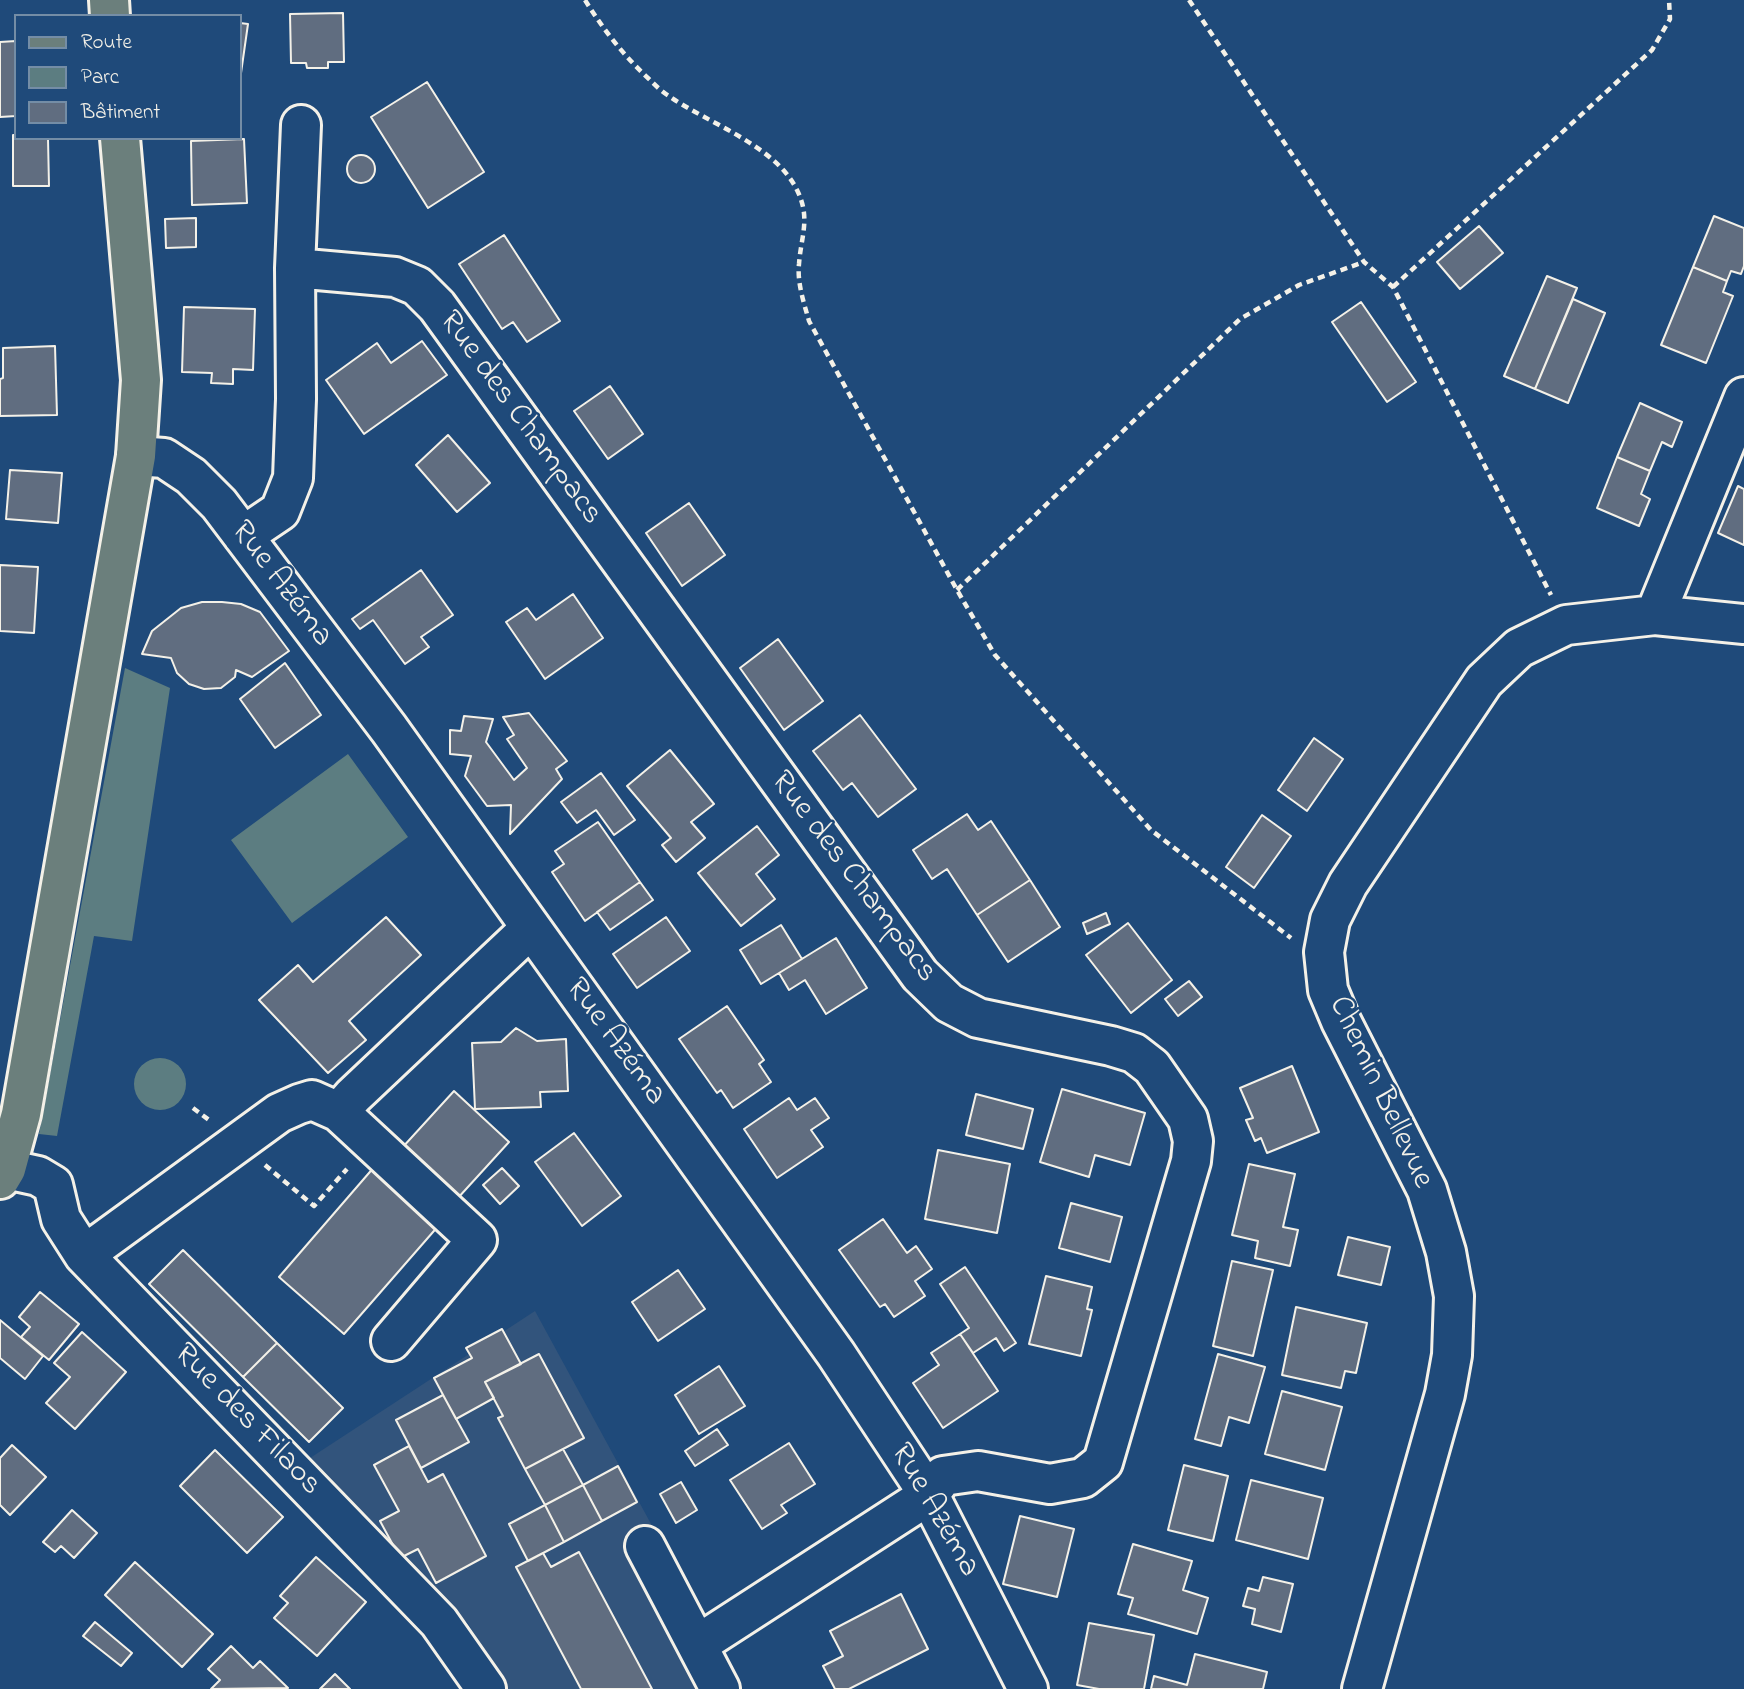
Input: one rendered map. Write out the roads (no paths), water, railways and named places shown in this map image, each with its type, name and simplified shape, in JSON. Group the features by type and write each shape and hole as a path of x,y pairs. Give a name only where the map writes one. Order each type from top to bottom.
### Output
{"main road":[{"path":"3,1174 21,1114 136,456 141,380 120,140"}],"street":[{"path":"243,536 280,511 293,478 296,399 295,268 301,125"},
{"name":"Rue des Champacs","path":"295,268 395,276 417,286 437,306 920,975 949,1003 978,1018 1111,1045 1134,1053 1152,1066 1188,1119 1193,1141 1191,1161 1103,1462 1083,1478 1049,1484 978,1471 943,1476 929,1495 697,1645"},
{"path":"1656,615 1744,397"},
{"name":"Rue Azéma","path":"136,456 164,458 191,476 219,504 389,729 836,1354 929,1495 1028,1689"},
{"name":"Chemin Bellevue","path":"1362,1689 1445,1394 1452,1355 1454,1296 1446,1252 1427,1190 1341,1021 1328,990 1324,952 1331,920 1348,884 1484,681 1519,648 1566,625 1656,615 1744,624"},
{"path":"339,1112 531,928"},
{"path":"84,1255 226,1133 312,1100 339,1112 477,1240 391,1341"},
{"name":"Rue des Filaos","path":"3,1174 38,1176 52,1185 61,1219 84,1255 439,1622 486,1689"},
{"path":"645,1546 720,1689"}]}
